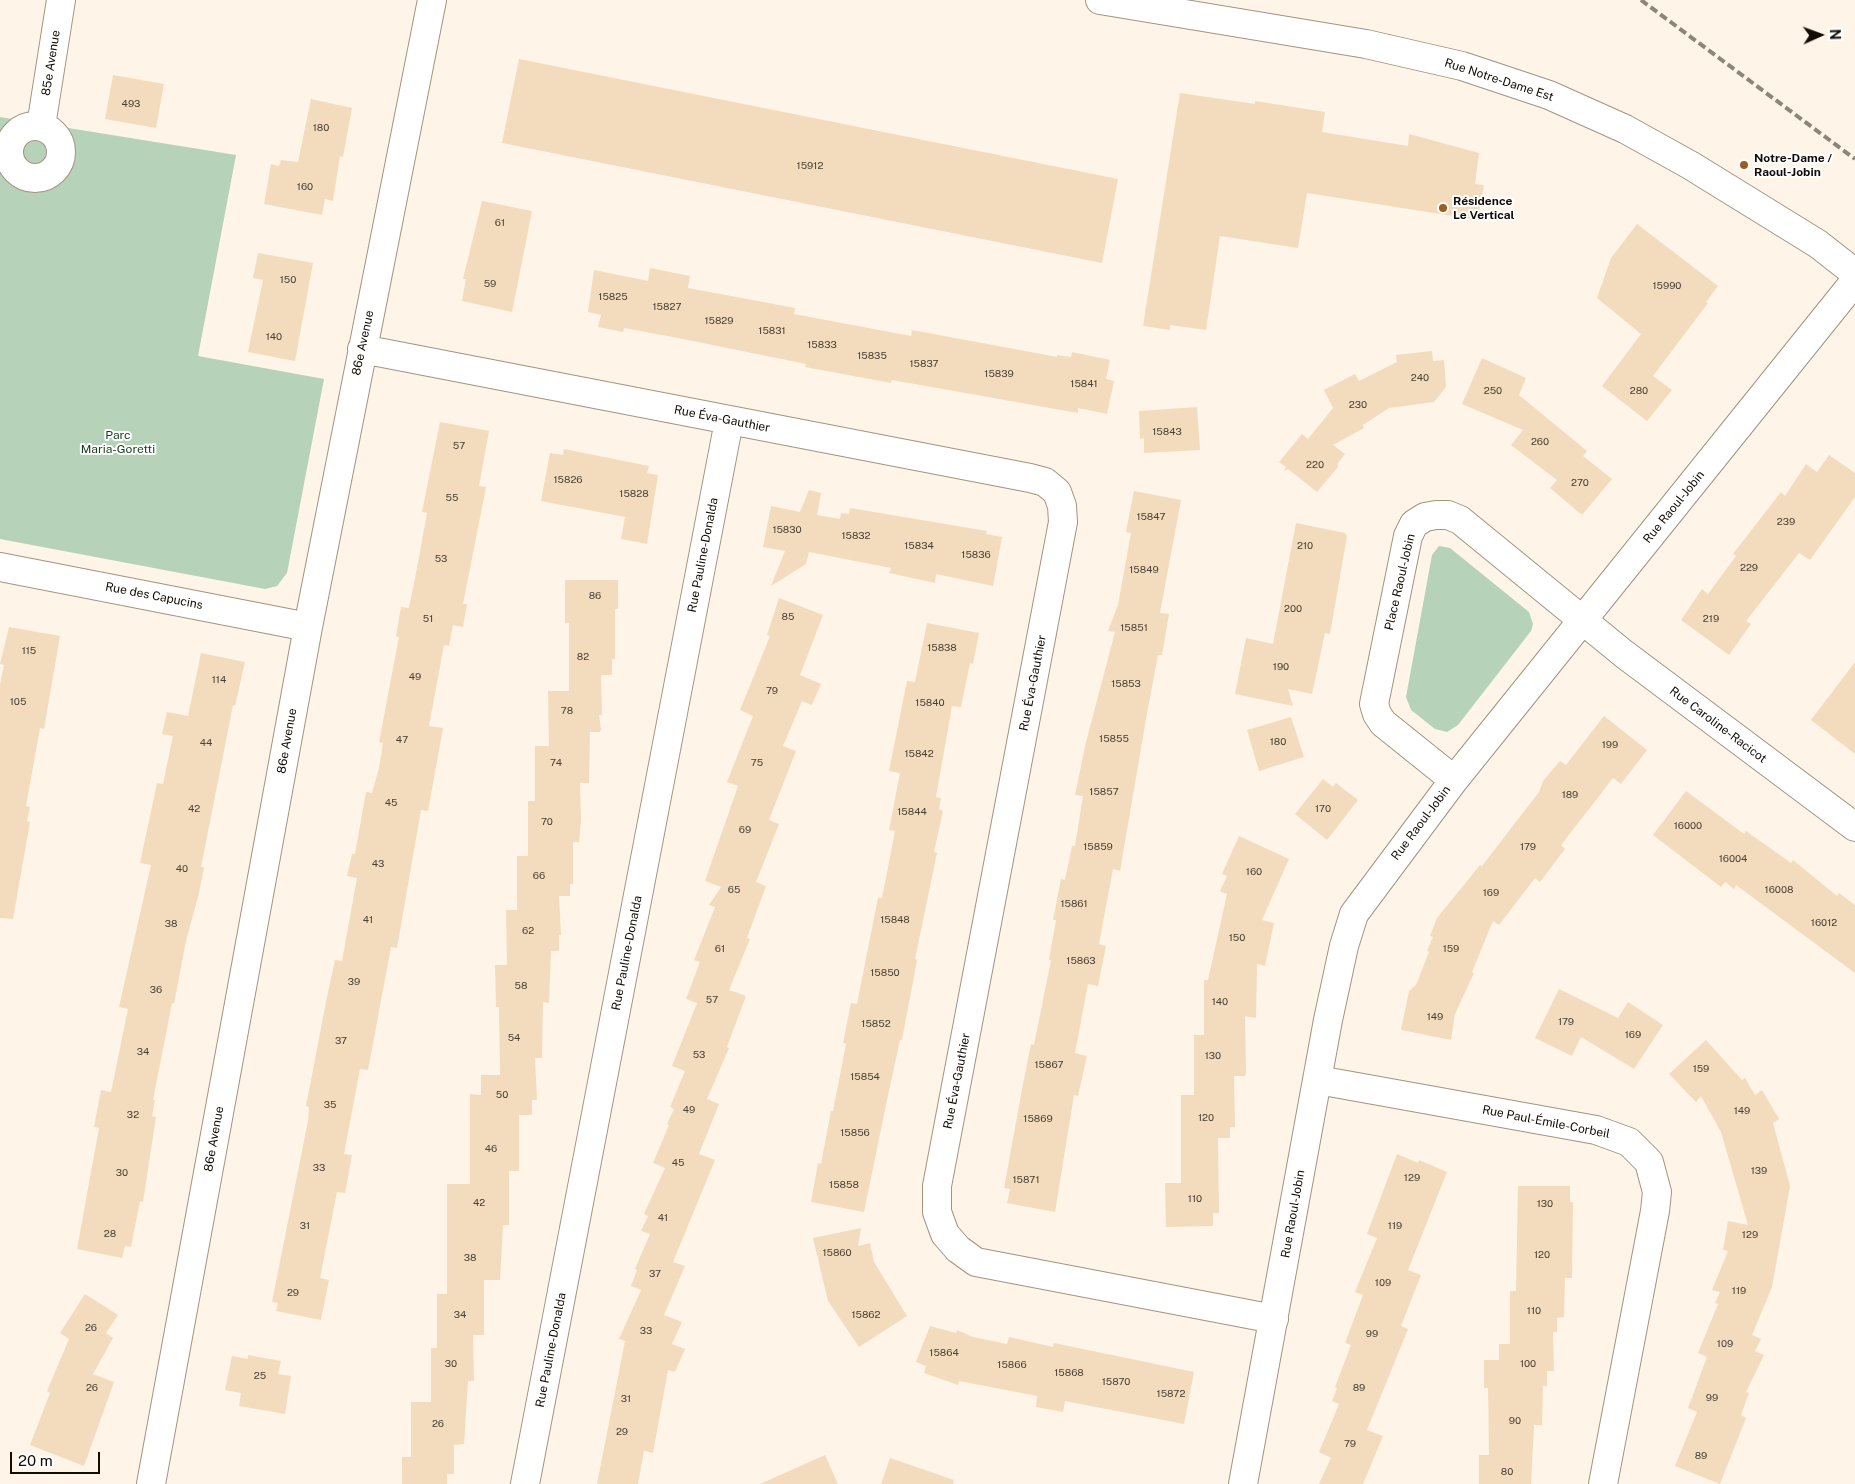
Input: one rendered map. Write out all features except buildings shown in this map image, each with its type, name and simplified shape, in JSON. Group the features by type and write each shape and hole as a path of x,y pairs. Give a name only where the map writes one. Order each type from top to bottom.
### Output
{"street":[{"name":"85e Avenue","path":"41,126 61,0"},
{"name":"86e Avenue","path":"150,1484 308,627 432,0"},
{"name":"Rue Notre-Dame Est","path":"1100,0 1366,44 1462,66 1549,95 1625,129 1690,165 1818,244 1855,272"},
{"name":"Rue Raoul-Jobin","path":"1243,1484 1342,956 1354,914 1454,780 1855,281"},
{"name":"Rue Éva-Gauthier","path":"362,349 1030,478 1045,482 1057,492 1062,506 1063,522 937,1186 937,1212 945,1234 958,1249 976,1262 1274,1319"},
{"name":"Rue Pauline-Donalda","path":"525,1484 729,421"},
{"name":"Place Raoul-Jobin","path":"1454,780 1383,723 1377,714 1374,704 1408,536 1414,524 1425,517 1436,515 1448,515 1460,520 1584,620"},
{"name":"Rue des Capucins","path":"0,567 308,627"},
{"name":"Rue Caroline-Racicot","path":"1584,620 1624,654 1855,827"},
{"name":"Rue Paul-Émile-Corbeil","path":"1318,1080 1596,1130 1629,1142 1649,1162 1657,1192 1656,1211 1603,1484"}],"green space":[{"name":"Parc Maria-Goretti","path":"0,117 236,155 198,356 324,379 287,573 277,586 265,589 0,539"},
{"path":"1439,546 1450,548 1529,612 1533,624 1531,631 1458,725 1447,732 1435,729 1411,710 1406,697 1432,555"}],"railway":[{"path":"1641,0 1855,159"}],"place":[{"name":"Notre-Dame / Raoul-Jobin","path":"1744,165"},
{"name":"Résidence Le Vertical","path":"1443,208"}]}
